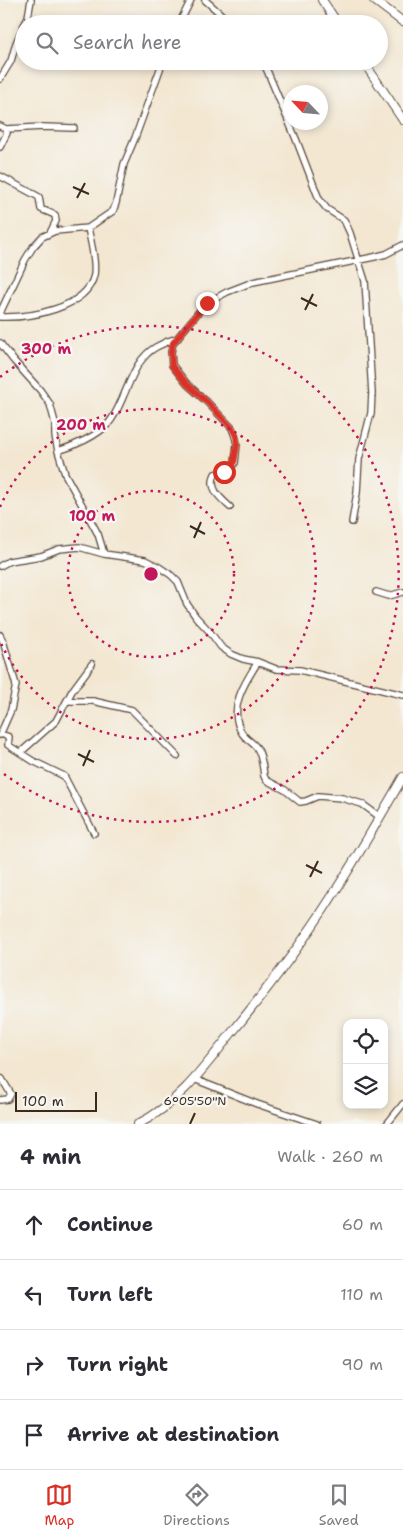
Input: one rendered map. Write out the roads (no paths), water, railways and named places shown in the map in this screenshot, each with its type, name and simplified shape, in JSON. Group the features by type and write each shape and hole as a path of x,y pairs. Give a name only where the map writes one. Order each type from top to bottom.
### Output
{"main road":[{"path":"322,0 332,15"},
{"path":"374,0 403,22"},
{"path":"369,70 403,120"},
{"path":"138,1124 145,1121 173,1099 194,1079 268,988 330,900 403,777"}],"street":[{"path":"28,15 31,0"},
{"path":"184,15 191,0"},
{"path":"205,0 222,15"},
{"path":"0,79 12,61 15,48"},
{"path":"0,313 29,254 42,237 67,229 88,228 109,214 115,207 124,164 160,70"},
{"path":"267,70 319,199 327,209 344,220 362,270 366,293 372,393 371,413 359,459 357,493 352,522"},
{"path":"0,147 6,133 3,128 74,128"},
{"path":"0,176 40,197 41,209 55,215 56,221 50,233"},
{"path":"0,316 16,318 61,308 71,303 86,290 94,276 93,255 88,228"},
{"path":"230,507 218,497 213,486 213,477 215,474 230,468 234,463 237,444 236,436 232,428 187,384 172,366 171,352 173,343 207,303 227,292 268,278 288,276 386,254 403,245"},
{"path":"58,451 97,433 108,424 116,412 136,369 146,354 156,346 178,337"},
{"path":"0,343 50,404 55,423 58,451 65,474 98,534 104,554"},
{"path":"0,566 9,561 41,556 59,548 80,547 104,554 145,560 159,567 178,582 187,604 196,617 221,647 231,654 276,668 300,670 403,695"},
{"path":"376,592 389,596 403,592"},
{"path":"1,640 16,685 12,710 0,735 9,737 8,745 33,761 64,776 94,833"},
{"path":"258,662 247,678 240,694 237,716 241,732 258,750 266,780 285,790 300,802 318,796 342,798 362,804 380,817"},
{"path":"21,752 56,721 72,691 92,664"},
{"path":"68,701 93,701 132,710 177,756"},
{"path":"0,1100 8,1099 12,1094 2,1079"},
{"path":"194,1079 257,1104 317,1124"},
{"path":"387,1124 403,1104"}]}
